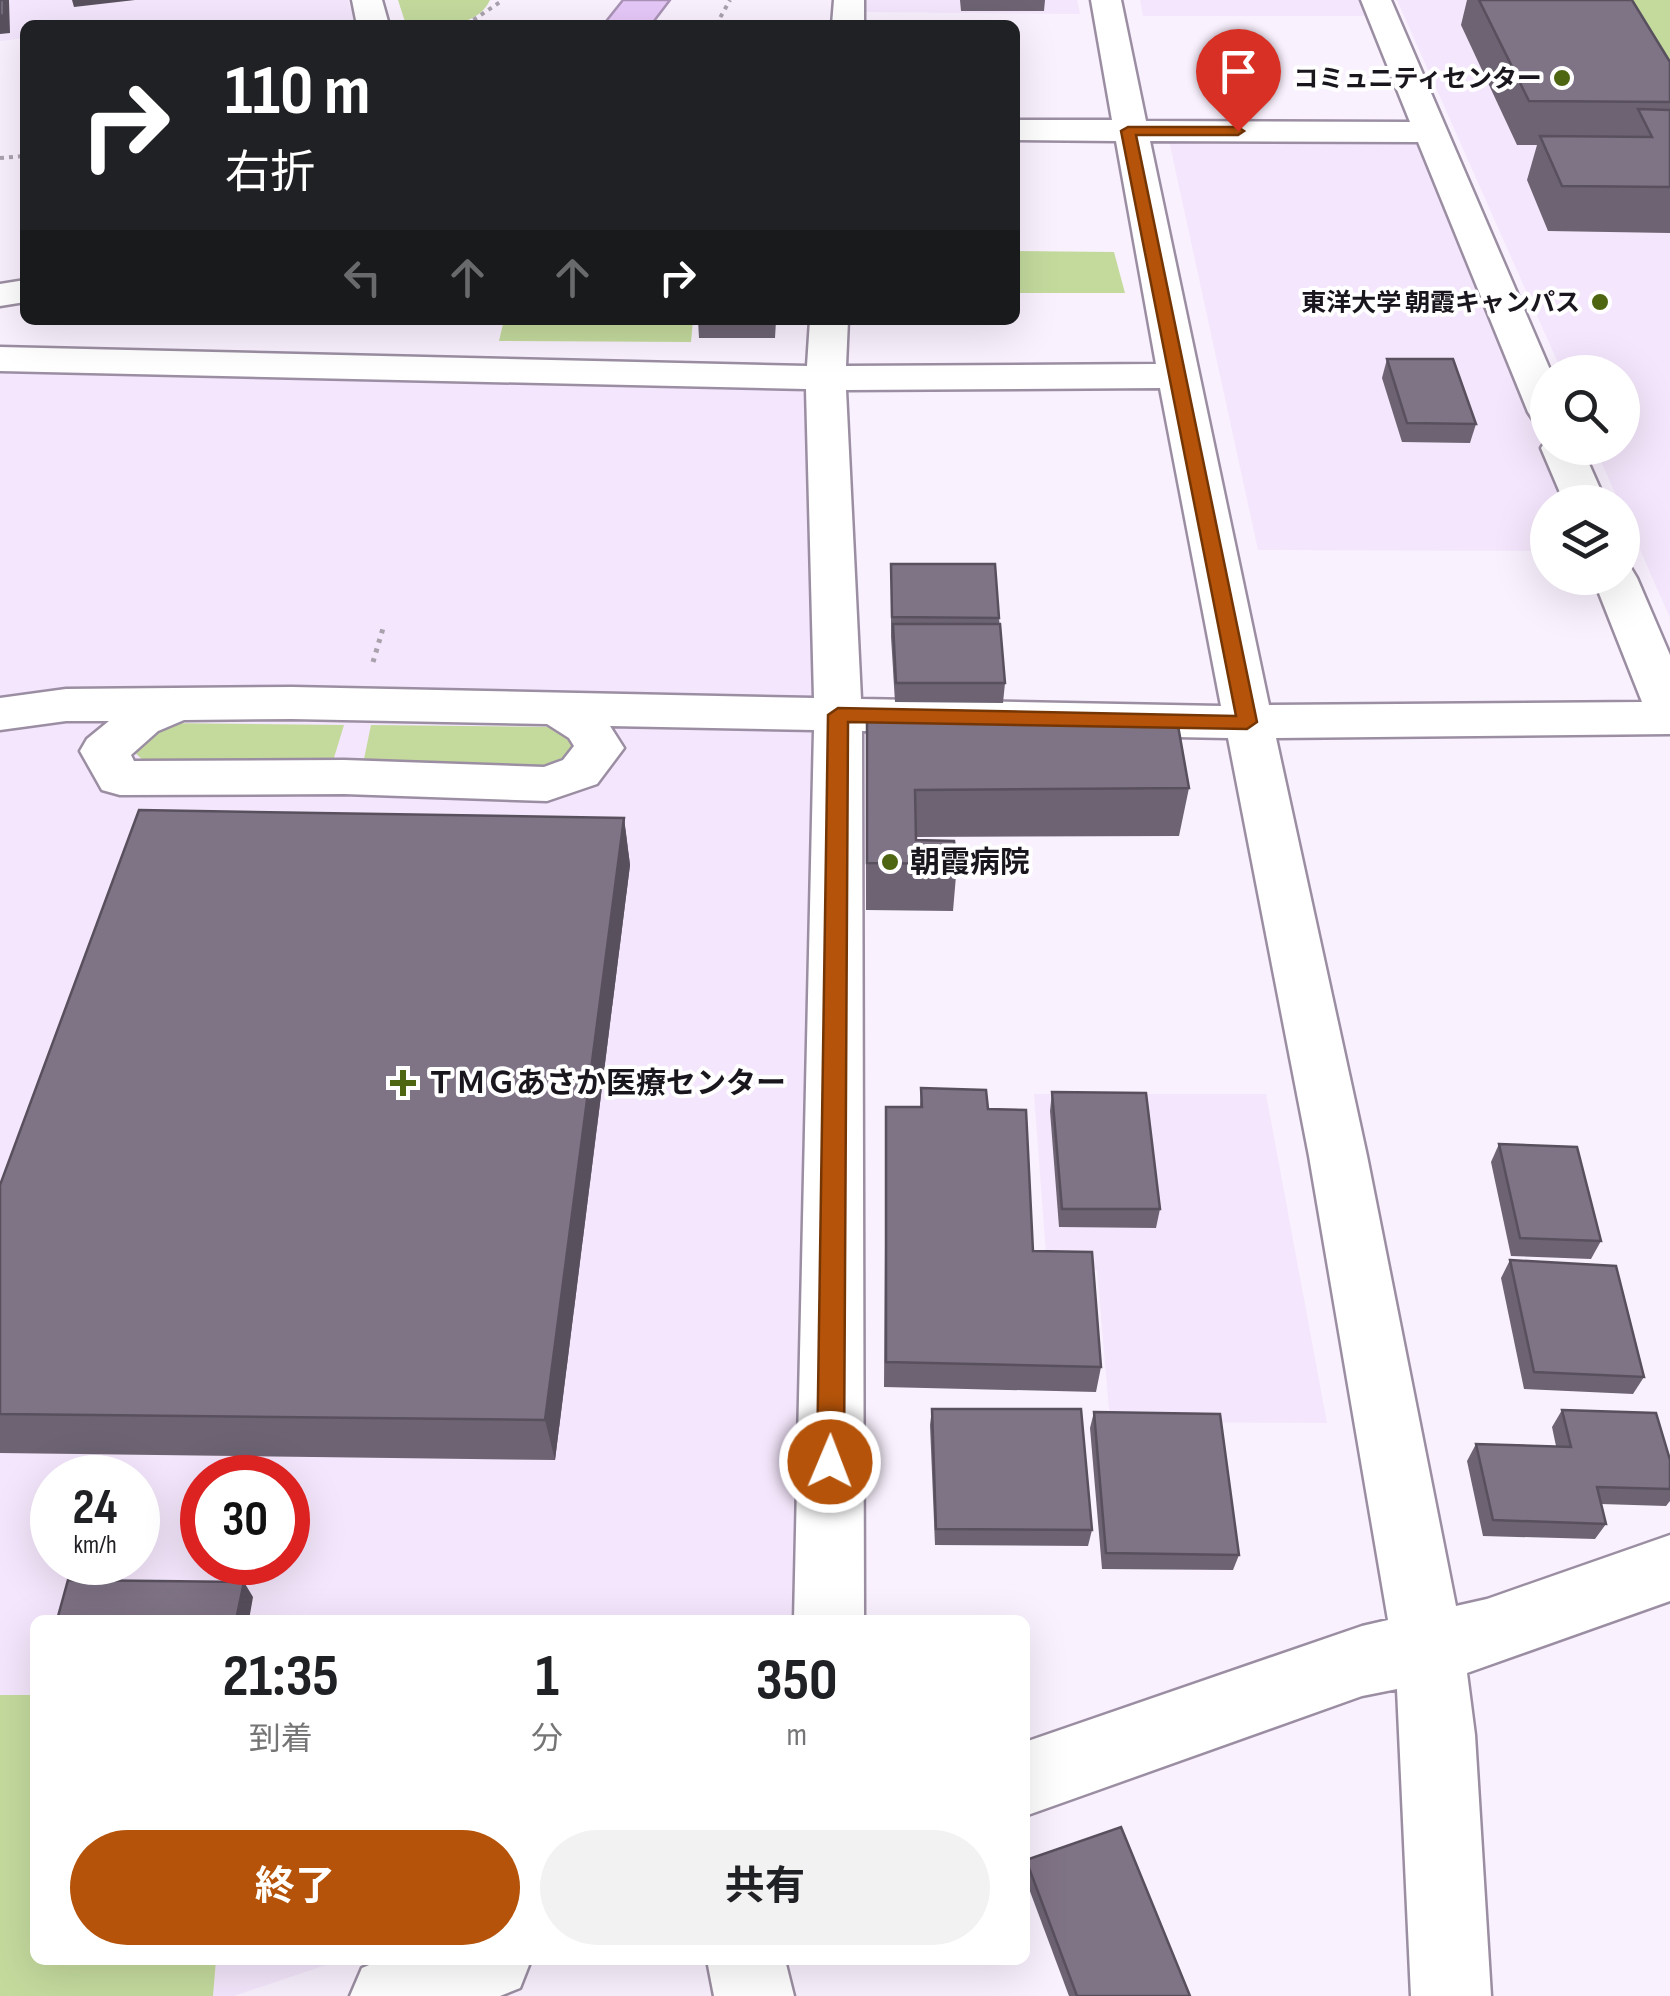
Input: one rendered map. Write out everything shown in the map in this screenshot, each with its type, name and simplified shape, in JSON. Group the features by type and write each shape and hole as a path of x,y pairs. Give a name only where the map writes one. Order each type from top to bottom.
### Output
{"street":[{"path":"1106,0 1128,131 1338,1156 1428,1646 1438,1736 1451,1996"},
{"path":"1376,0 1530,369"},
{"path":"1020,130 1432,132"},
{"path":"828,1615 838,715 826,378 829,325"},
{"path":"0,359 826,378 1180,376"},
{"path":"0,714 66,705 174,705 554,707 1247,722 1670,715 1622,595"},
{"path":"66,705 89,722 120,778 344,777 547,784 580,772 600,748 624,729 672,710"},
{"path":"104,751 141,720 174,705"},
{"path":"554,707 586,726 600,748"},
{"path":"1030,1777 1362,1661 1487,1634 1670,1568"},
{"path":"390,1996 478,1965"},
{"path":"747,1965 754,1996"}],"path":[{"path":"473,20 503,0"}],"shaded area":[{"path":"0,0 348,0 354,20 20,20 20,39 0,41"},
{"path":"623,0 670,0 655,20 607,20"},
{"path":"863,0 1077,0 1080,14 863,12"},
{"path":"1140,0 1364,0 1370,16 1143,16"},
{"name":"東洋大学 朝霞キャンパス","path":"1397,0 1670,0 1670,618 1640,550 1640,485 1611,485 1603,465 1640,465 1640,355 1554,355"},
{"path":"1168,136 1419,137 1530,416 1530,465 1549,465 1557,485 1530,485 1530,551 1258,550"},
{"name":"ＴＭＧあさか医療センター","path":"0,367 781,383 816,399 799,1615 30,1615 30,1695 0,1695"},
{"path":"1034,1094 1266,1094 1327,1423 1110,1422 1097,1270 1047,1267"},
{"path":"216,1965 326,1965 234,1996 213,1996"}],"green space":[{"path":"398,0 490,0 484,10 468,20 404,20"},
{"path":"1626,0 1670,0 1670,73"},
{"path":"1020,251 1114,252 1125,293 1020,293"},
{"path":"503,325 693,325 691,342 499,341"},
{"path":"165,723 344,725 333,761 145,762 130,748"},
{"path":"371,725 558,727 572,747 567,757 543,766 364,759"},
{"path":"0,1695 30,1695 30,1965 216,1965 213,1996 0,1996"}],"building":[{"path":"1479,0 1632,0 1670,62 1670,102 1529,101"},
{"path":"1638,109 1670,110 1670,187 1562,186 1540,136 1652,137"},
{"path":"1387,359 1453,359 1476,424 1407,423"},
{"path":"891,564 995,564 999,618 892,617"},
{"path":"893,624 1000,624 1005,683 896,683"},
{"path":"867,718 1177,720 1189,788 915,790 916,840 954,841 957,864 867,863"},
{"path":"139,810 624,818 545,1420 0,1414 0,1185"},
{"path":"921,1088 986,1090 988,1109 1026,1110 1033,1251 1092,1252 1101,1367 886,1362 886,1107 922,1107"},
{"path":"1052,1092 1146,1093 1160,1209 1062,1209"},
{"path":"1499,1144 1577,1147 1601,1241 1520,1238"},
{"path":"1510,1260 1616,1266 1644,1377 1534,1372"},
{"path":"932,1409 1081,1409 1092,1530 936,1529"},
{"path":"1562,1410 1656,1413 1670,1460 1670,1489 1597,1487 1606,1524 1493,1520 1476,1444 1571,1447"},
{"path":"1094,1412 1220,1414 1239,1555 1106,1553"},
{"path":"160,1581 180,1581 180,1585 243,1585 237,1615 58,1615 67,1585 160,1585"},
{"path":"1121,1827 1190,1996 1077,1996 1030,1871 1030,1859"}],"place":[{"name":"コミュニティセンター","path":"1562,78"},
{"name":"東洋大学 朝霞キャンパス","path":"1600,302"},
{"name":"朝霞病院","path":"890,862"},
{"name":"ＴＭＧあさか医療センター","path":"403,1083"}],"route":[{"path":"830,1462 838,715 1247,722 1128,131 1238,131"}]}
